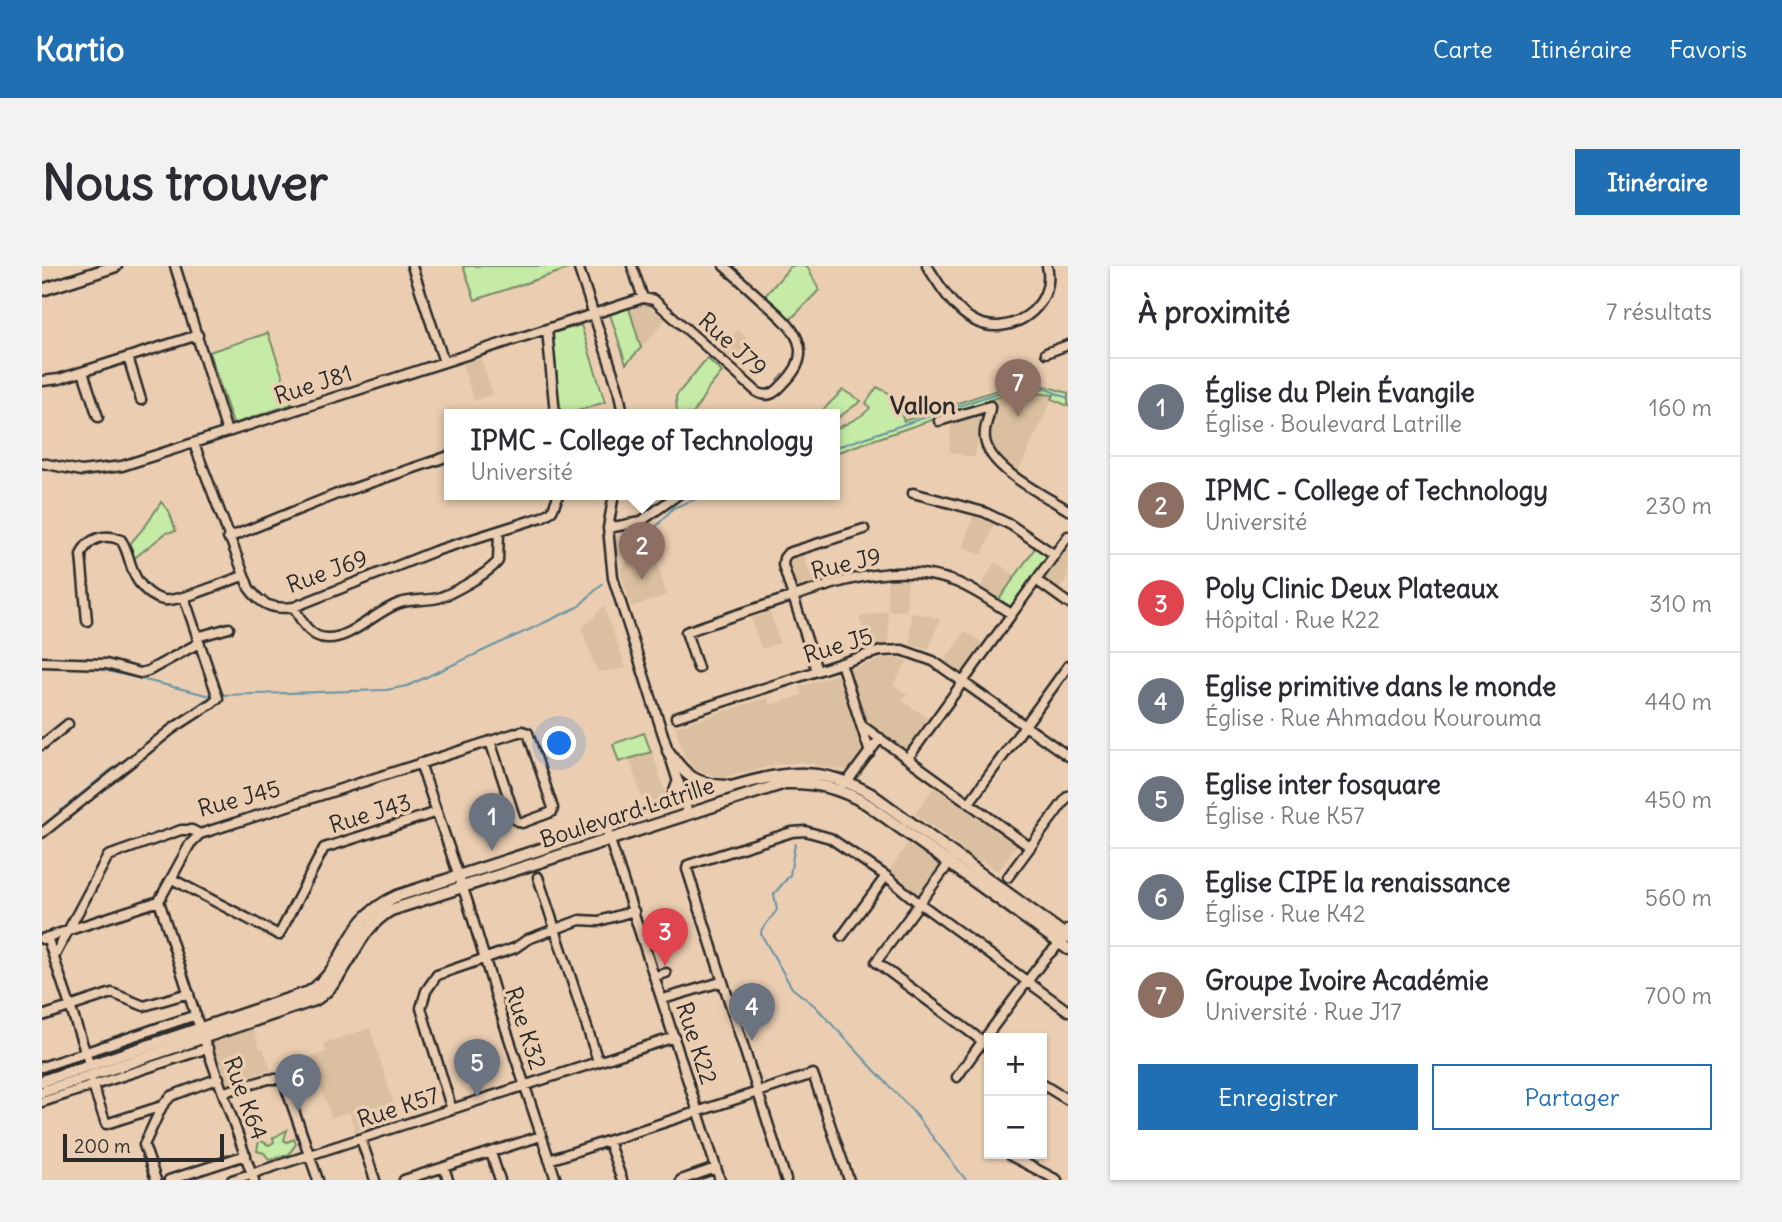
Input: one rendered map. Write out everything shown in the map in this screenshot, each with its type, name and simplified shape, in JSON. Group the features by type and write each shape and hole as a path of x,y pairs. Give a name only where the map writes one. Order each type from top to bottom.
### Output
{"main road":[{"path":"42,290 116,266"},
{"path":"668,751 680,768 695,780 714,786 735,786"},
{"name":"Boulevard Latrille","path":"608,833 661,810 687,808 735,786 789,773 817,774 871,793 952,859 1063,938"},
{"path":"661,810 672,800 678,783"},
{"name":"Boulevard Latrille","path":"42,1092 92,1081 204,1038 309,992 331,972 351,934 367,914 397,897 460,881 687,808 785,783 847,785"},
{"name":"Boulevard Latrille","path":"42,1081 187,1033 204,1038"}],"street":[{"path":"175,266 227,432"},
{"path":"412,266 444,362"},
{"path":"578,266 622,409"},
{"path":"593,313 643,298 632,266"},
{"name":"Rue J79","path":"643,298 654,300 757,392 771,395 792,376 798,366 800,345 790,325 724,266"},
{"path":"927,266 963,313 982,324 992,325 1013,322 1034,311 1046,292 1047,266"},
{"name":"Rue J81","path":"42,463 81,471 103,470 194,444 593,313"},
{"path":"547,329 555,409"},
{"path":"42,382 83,372 198,335"},
{"path":"1046,353 1068,345"},
{"path":"128,357 141,400"},
{"path":"83,372 98,417"},
{"path":"939,421 990,406 984,433 988,451 1008,472 1068,510"},
{"name":"Rue J69","path":"194,444 243,576 257,599 267,606 294,607 435,551 542,517 552,511 557,500"},
{"path":"228,538 337,494 444,458"},
{"path":"914,493 984,512 1011,525 1055,555"},
{"path":"613,500 608,528 613,578 687,808"},
{"path":"608,528 640,522 671,500"},
{"path":"817,671 783,558 788,553 864,529"},
{"path":"294,607 310,631 319,637 330,639 341,636 400,603 438,597 488,571 498,561 499,531"},
{"path":"908,758 1068,536"},
{"path":"87,621 81,555 89,541 117,538 121,540 126,547 133,573 148,593 160,600 184,597 243,576"},
{"name":"Rue J9","path":"698,668 686,632 848,579 879,572 903,572 954,582 976,591 1012,614"},
{"path":"1036,580 1068,603"},
{"path":"42,833 172,729 217,699 184,597"},
{"path":"42,662 106,664 140,673 148,671 198,640 229,628"},
{"name":"Rue J5","path":"676,717 881,651 902,650 933,661 1068,756"},
{"path":"841,663 870,753"},
{"path":"969,803 1068,666"},
{"path":"42,745 68,724"},
{"path":"861,724 1030,848"},
{"name":"Rue J45","path":"54,957 108,856 181,830 192,830 200,834 420,763 490,741 522,731 527,733 553,808 552,812 522,823 516,820 490,741"},
{"path":"847,785 880,738"},
{"name":"Rue K32","path":"420,763 556,1180"},
{"path":"1008,877 1068,796"},
{"name":"Rue J43","path":"172,879 279,935 324,848 437,812"},
{"path":"786,1180 721,982 688,865 779,835 805,831 830,838 886,876 1068,1011"},
{"name":"Rue K22","path":"608,833 720,1180"},
{"path":"90,1066 54,957 44,938 159,901 190,844 200,834"},
{"path":"952,859 876,962 984,1042"},
{"path":"842,936 886,876"},
{"path":"538,877 598,1061"},
{"name":"Rue K64","path":"159,901 253,1177"},
{"path":"452,1110 423,1018 422,1004 426,991 437,975 580,920 599,921 634,911"},
{"path":"993,1033 1027,982 1063,938"},
{"path":"655,976 666,973"},
{"path":"663,999 721,982"},
{"path":"42,1016 112,993 144,1006 189,993"},
{"path":"42,1067 196,1015"},
{"path":"164,1026 187,1033"},
{"name":"Rue K57","path":"232,1180 253,1177 675,1037"},
{"path":"42,1102 92,1081 150,1067 204,1038"},
{"path":"957,1077 984,1045"},
{"path":"60,1061 74,1071 85,1052"},
{"path":"150,1067 164,1052"},
{"path":"549,1160 813,1074 849,1180"},
{"path":"156,1180 144,1145 162,1107 172,1096 219,1078"},
{"path":"224,1092 270,1079 284,1082 318,1180"},
{"path":"92,1081 106,1124 162,1107"},
{"path":"1047,1087 1068,1100"},
{"path":"404,1180 541,1136"},
{"path":"361,1139 374,1180"},
{"path":"608,1141 622,1180"},
{"path":"491,1153 500,1180"},
{"path":"169,1180 246,1155"},
{"path":"1017,1159 1057,1180"},
{"path":"444,1167 448,1180"},
{"path":"681,1180 716,1168"}],"shaded area":[{"path":"646,304 666,320 641,348 629,308"},
{"path":"738,330 751,342 731,364 718,352"},
{"path":"481,358 493,394 474,400 462,364"},
{"path":"1016,391 1054,395 1018,472 991,450 988,434 998,397"},
{"path":"986,408 974,458 949,451 952,420"},
{"path":"973,516 994,524 982,555 963,547"},
{"path":"651,542 667,595 631,607 620,569 644,543"},
{"path":"1068,543 1068,577 1058,591 1042,579"},
{"path":"804,555 814,584 796,590 787,564 790,559"},
{"path":"995,562 1016,575 998,601 979,589"},
{"path":"887,579 908,580 906,611 888,611"},
{"path":"604,606 626,668 597,672 582,629"},
{"path":"888,611 889,643 869,647 859,617"},
{"path":"770,612 780,643 761,649 751,618"},
{"path":"911,612 940,619 929,649 910,645"},
{"path":"965,631 983,643 962,673 944,661"},
{"path":"882,659 908,661 893,685 907,694 903,701 928,718 905,751 865,722 848,670"},
{"path":"837,674 863,752 847,771 800,762 722,778 697,771 685,758 675,727 768,697 771,705 802,695 799,687"},
{"path":"652,752 667,797 651,802 649,796 642,798 629,759"},
{"path":"934,787 1016,846 998,872 982,861 978,865 961,852 963,849 915,814"},
{"path":"910,840 944,864 918,898 887,874"},
{"path":"252,1026 271,1070 224,1085 211,1046 214,1039"},
{"path":"370,1028 398,1117 355,1131 349,1112 331,1118 311,1057 326,1052 324,1043"}],"green space":[{"path":"463,266 567,266 568,269 475,300"},
{"path":"791,266 807,266 819,290 790,320 764,297"},
{"path":"629,308 641,348 626,364 610,314"},
{"path":"581,325 605,402 583,409 558,409 550,334"},
{"path":"268,333 292,404 233,424 209,352"},
{"path":"707,358 722,372 696,409 677,409 676,396"},
{"path":"1031,382 1068,393 1068,406 1052,399 1054,395 1016,391 840,451 840,427 867,412 870,408 866,403 877,387 893,395 904,421 1012,385"},
{"path":"843,390 861,401 840,416 840,409 824,409"},
{"path":"161,502 169,511 176,531 166,533 132,560 128,546"},
{"path":"1035,548 1048,557 1010,608 998,601"},
{"path":"644,733 651,752 619,762 613,744"},
{"path":"310,1061 319,1086 293,1093 284,1069"},
{"path":"287,1130 284,1140 287,1142 294,1139 296,1144 288,1155 269,1159 264,1153 257,1151 259,1140 269,1145 274,1142 273,1138"}],"waterway":[{"path":"840,446 1012,388 1043,388 1068,398"},
{"path":"628,558 673,508 693,500"},
{"path":"220,695 386,690 407,686 578,607 602,584"},
{"path":"91,667 211,696"},
{"path":"178,720 205,700 214,697"},
{"path":"42,826 140,749"},
{"path":"795,844 790,875 774,894 777,910 761,934 792,988 815,1006 919,1118 914,1113 966,1180"}],"place":[{"name":"Groupe Ivoire Académie","path":"1018,417"},
{"name":"IPMC - College of Technology","path":"642,580"},
{"name":"Église du Plein Évangile","path":"492,851"},
{"name":"Poly Clinic Deux Plateaux","path":"665,966"},
{"name":"Eglise primitive dans le monde","path":"752,1041"},
{"name":"Eglise inter fosquare","path":"477,1097"},
{"name":"Eglise CIPE la renaissance","path":"298,1112"}],"district":[{"name":"Vallon","path":"923,405"}]}
